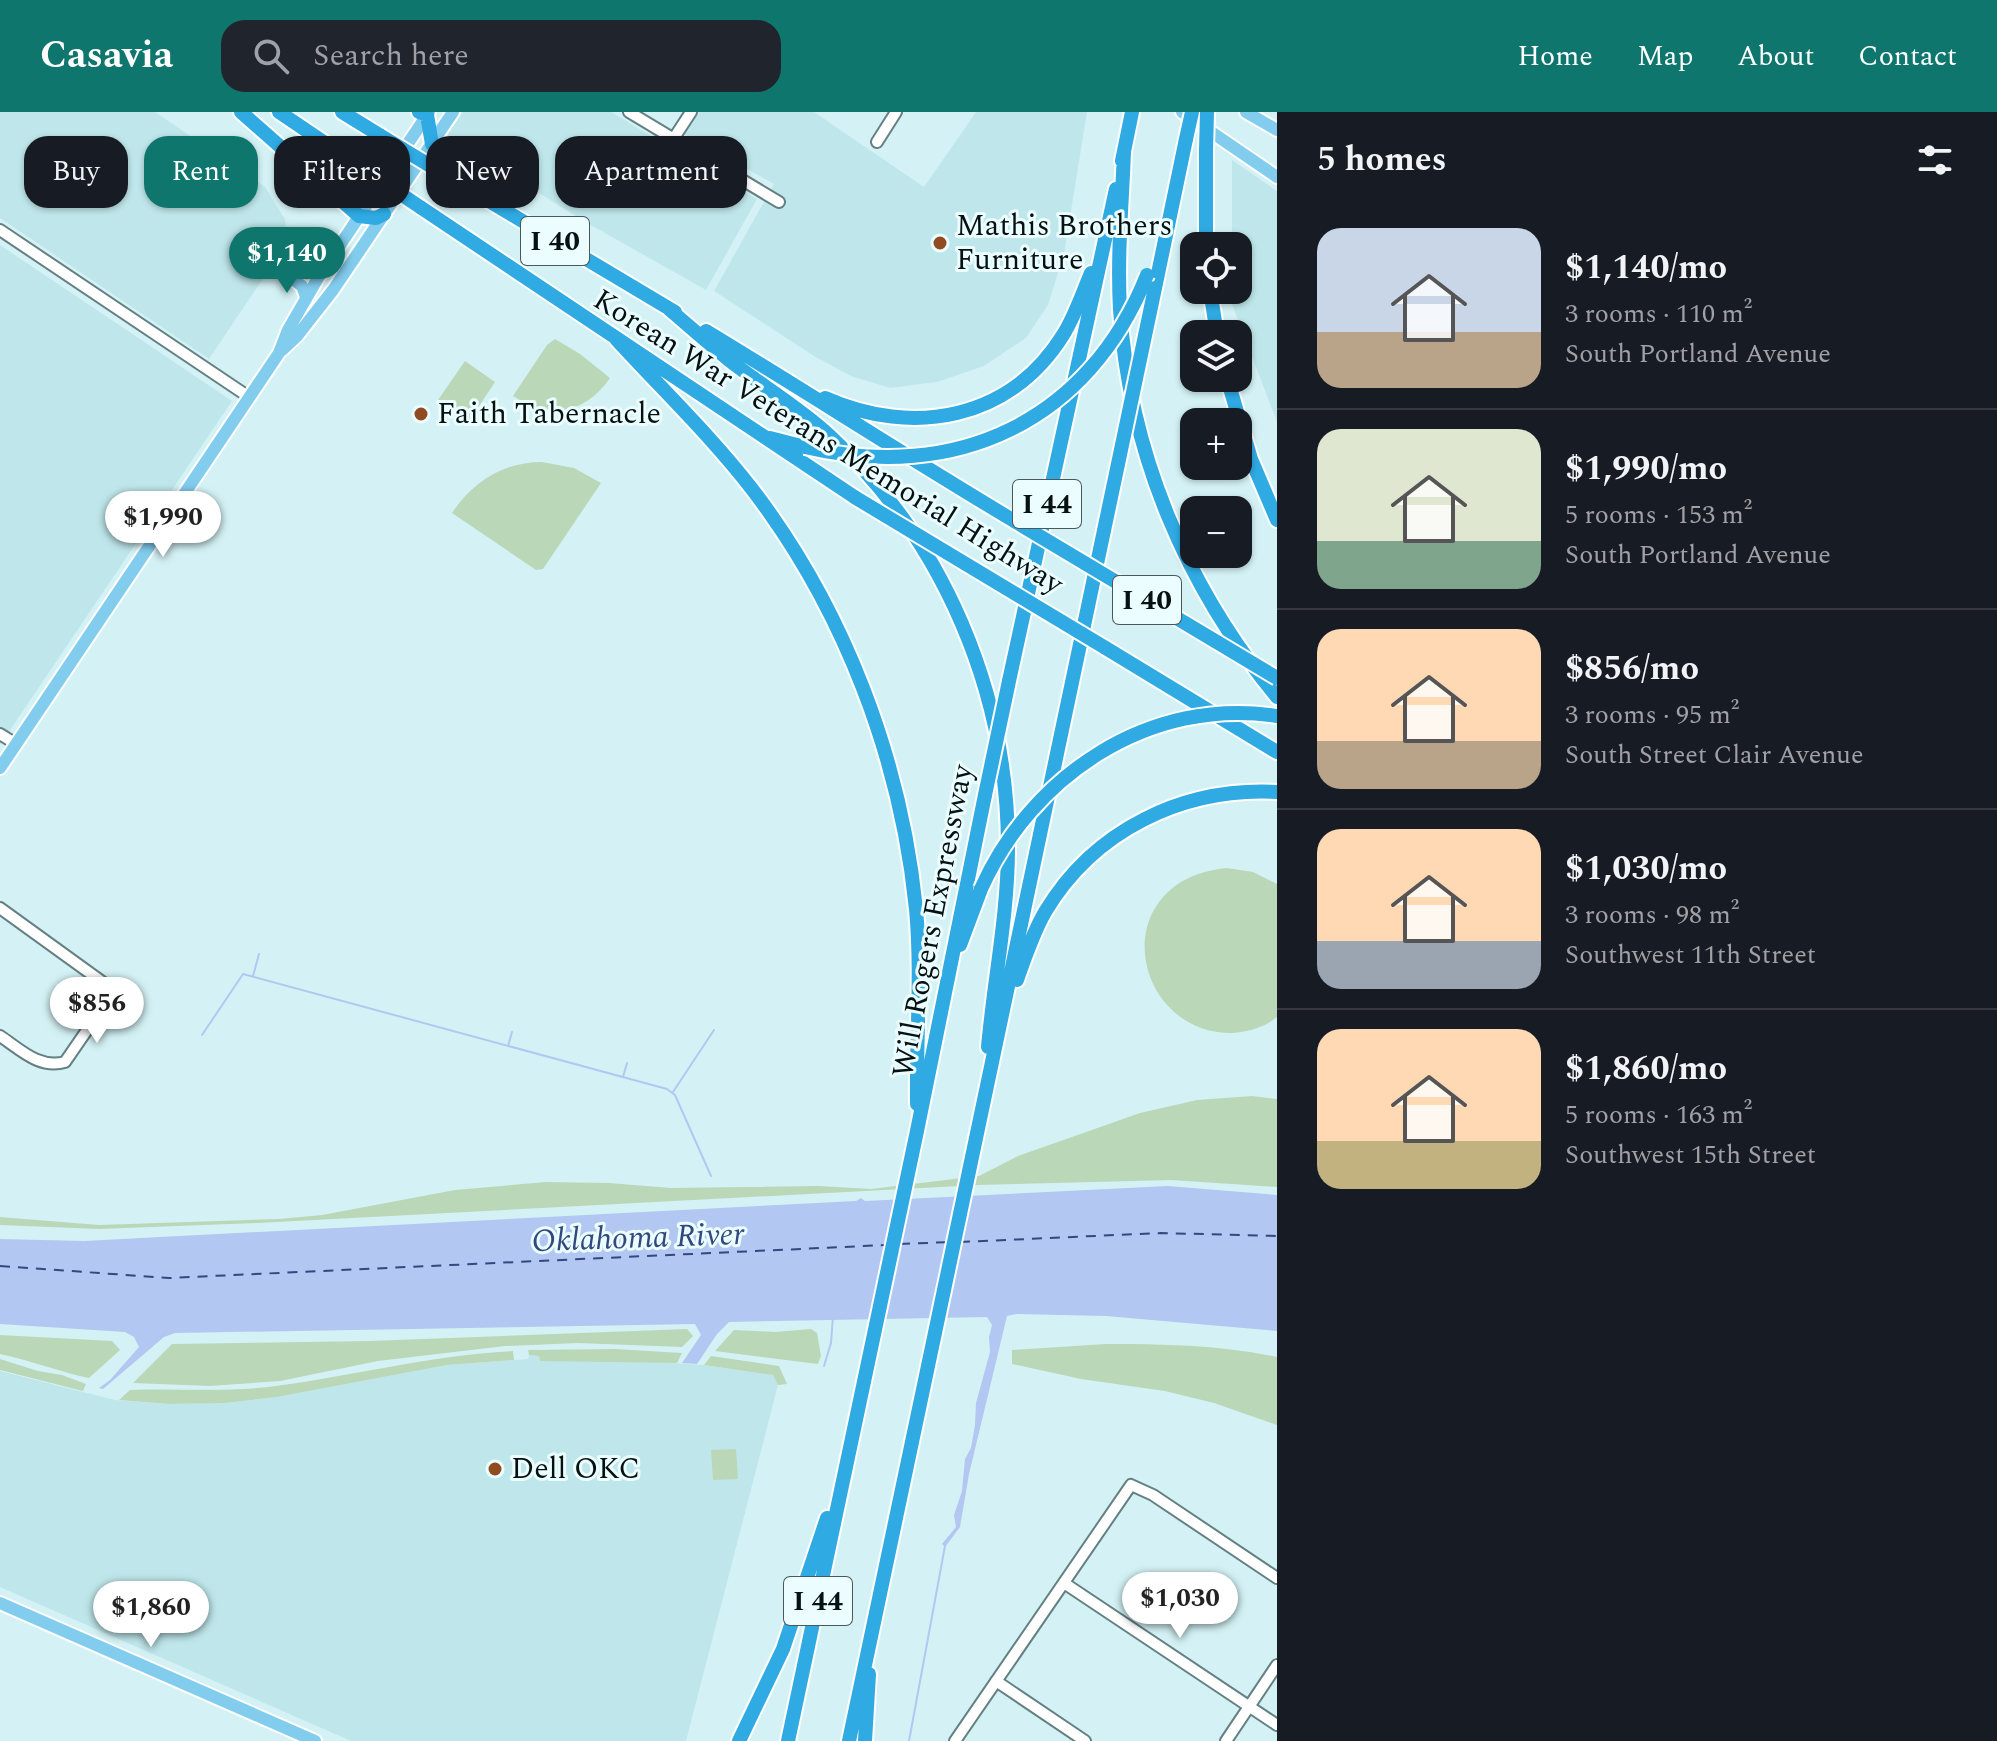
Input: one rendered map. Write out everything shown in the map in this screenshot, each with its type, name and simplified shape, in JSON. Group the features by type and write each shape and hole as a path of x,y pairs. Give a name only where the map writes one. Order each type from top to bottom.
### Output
{"highway":[{"path":"241,112 359,216 376,218 384,214"},
{"name":"Korean War Veterans Memorial Highway","path":"279,112 856,498 1277,752"},
{"name":"Korean War Veterans Memorial Highway","path":"342,112 1277,678"},
{"name":"Will Rogers Expressway","path":"788,1741 950,973 956,930 1132,112"},
{"path":"758,435 840,455 902,459 927,456 973,445 1015,427 1064,395 1101,357 1151,282 1165,242 1192,112"},
{"path":"1206,232 1207,112"},
{"path":"425,113 430,136"},
{"path":"1124,152 1120,310 1127,370 1143,444 1172,527 1203,591 1235,643 1277,697"},
{"path":"790,382 851,409 887,418 931,418 979,406 1001,396 1025,379 1057,345 1071,323 1106,236"},
{"name":"I 44","path":"849,1741 1118,464 1151,282"},
{"path":"669,309 730,361 804,413 860,465 905,519 929,558 975,656 991,706 1005,789 1008,841 982,1108"},
{"path":"617,340 716,445 773,518 816,588 859,677 891,774 913,886 919,974 917,1131"},
{"path":"1231,392 1251,459 1277,520"},
{"path":"950,973 981,889 1004,845 1040,798 1068,773 1104,749 1162,724 1243,713 1277,716"},
{"path":"999,1029 1045,913 1068,881 1096,851 1127,828 1182,803 1221,794 1277,792"},
{"path":"739,1741 783,1649 847,1461"},
{"path":"865,1741 870,1642"}],"main road":[{"path":"437,136 453,112"},
{"path":"1182,112 1277,177"},
{"path":"0,768 279,353 306,297 425,113"},
{"path":"1252,114 1277,130"},
{"path":"279,353 324,302 426,153"},
{"path":"306,297 302,286 290,272 318,278"},
{"path":"0,1603 315,1741"}],"street":[{"path":"629,112 671,136"},
{"path":"675,136 691,112"},
{"path":"877,142 896,112"},
{"path":"747,182 779,202"},
{"path":"0,230 249,397"},
{"path":"0,734 16,744"},
{"path":"0,908 110,985 111,994 65,1062 49,1065 40,1062 0,1036"},
{"path":"955,1741 1131,1485 1153,1495 1277,1578"},
{"path":"1064,1583 1277,1725"},
{"path":"1226,1741 1277,1665"},
{"path":"996,1681 1085,1741"}],"shaded area":[{"path":"0,112 155,112 190,136 144,136 144,208 258,208 258,182 265,187 274,201 274,208 278,208 285,219 287,243 209,359 0,218"},
{"path":"463,112 611,112 651,136 555,136 555,203 539,193 539,136 447,135"},
{"path":"699,112 814,112 924,187 976,112 1087,112 1064,254 1048,305 1026,338 984,366 937,382 890,388 851,376 814,356 714,291 774,184 747,169 747,136 684,134"},
{"path":"1232,160 1277,191 1277,422 1252,356 1252,320 1238,320 1232,304 1252,304 1252,232 1232,232"},
{"path":"747,193 757,199 706,290 563,208 747,208"},
{"path":"0,245 232,401 0,745"},
{"path":"529,1355 539,1356 540,1361 621,1360 704,1365 774,1375 778,1385 686,1741 351,1741 0,1587 0,1371 115,1400 169,1404 223,1403 277,1397 447,1365 528,1359"}],"green space":[{"path":"555,339 610,378 589,400 566,410 540,408 513,396 547,345"},
{"path":"465,361 495,382 469,421 438,400"},
{"path":"542,462 574,468 601,483 543,569 536,570 452,513 470,492 491,476 515,465"},
{"path":"1227,868 1253,872 1277,884 1277,1017 1256,1028 1232,1033 1203,1029 1179,1016 1161,997 1149,974 1145,949 1148,924 1160,901 1187,879 1203,872"},
{"path":"1252,1096 1277,1099 1277,1187 1171,1180 978,1185 257,1223 99,1229 0,1225 0,1217 99,1225 279,1219 322,1215 455,1190 546,1182 671,1188 819,1186 871,1189 979,1176 1018,1156 1140,1113 1197,1100"},
{"path":"687,1329 693,1336 682,1347 578,1343 505,1346 378,1361 280,1381 210,1386 133,1383 172,1344 370,1341"},
{"path":"811,1329 817,1333 821,1356 818,1364 715,1351 734,1330 775,1332"},
{"path":"0,1335 112,1341 120,1350 89,1378 0,1354"},
{"path":"1106,1344 1213,1348 1277,1357 1277,1425 1214,1403 1165,1391 1081,1379 1012,1364 1012,1350"},
{"path":"615,1349 682,1353 677,1363 540,1361 539,1356 529,1355 528,1350"},
{"path":"513,1351 514,1360 447,1365 277,1397 224,1403 169,1404 119,1400 130,1390 264,1387 426,1361"},
{"path":"711,1356 779,1366 787,1384 778,1385 773,1375 704,1365"},
{"path":"0,1359 86,1384 83,1391 0,1370"},
{"path":"736,1449 738,1479 713,1480 711,1450"}],"water":[{"name":"Oklahoma River","path":"1168,1186 1277,1195 1277,1331 1106,1316 1007,1316 969,1474 960,1527 945,1547 942,1544 956,1527 954,1515 962,1491 965,1459 971,1448 976,1403 990,1352 992,1325 987,1317 729,1322 697,1364 682,1363 701,1335 695,1324 175,1333 164,1337 103,1389 99,1388 139,1347 134,1337 125,1332 0,1324 0,1239 84,1241 856,1201 861,1198 865,1201"}],"waterway":[{"path":"253,976 259,954"},
{"path":"202,1035 243,974 667,1089 675,1095 711,1176"},
{"path":"673,1092 714,1030"},
{"path":"508,1046 512,1032"},
{"path":"623,1077 627,1063"},
{"path":"824,1366 831,1343 833,1316"},
{"path":"909,1741 945,1546"}],"ferry route":[{"path":"960,1242 1161,1233 1277,1236"},
{"path":"900,1244 950,1242"},
{"path":"0,1266 169,1278 886,1245"}],"place":[{"name":"Mathis Brothers Furniture","path":"940,243"},
{"name":"Faith Tabernacle","path":"421,414"},
{"name":"Dell OKC","path":"495,1469"}]}
